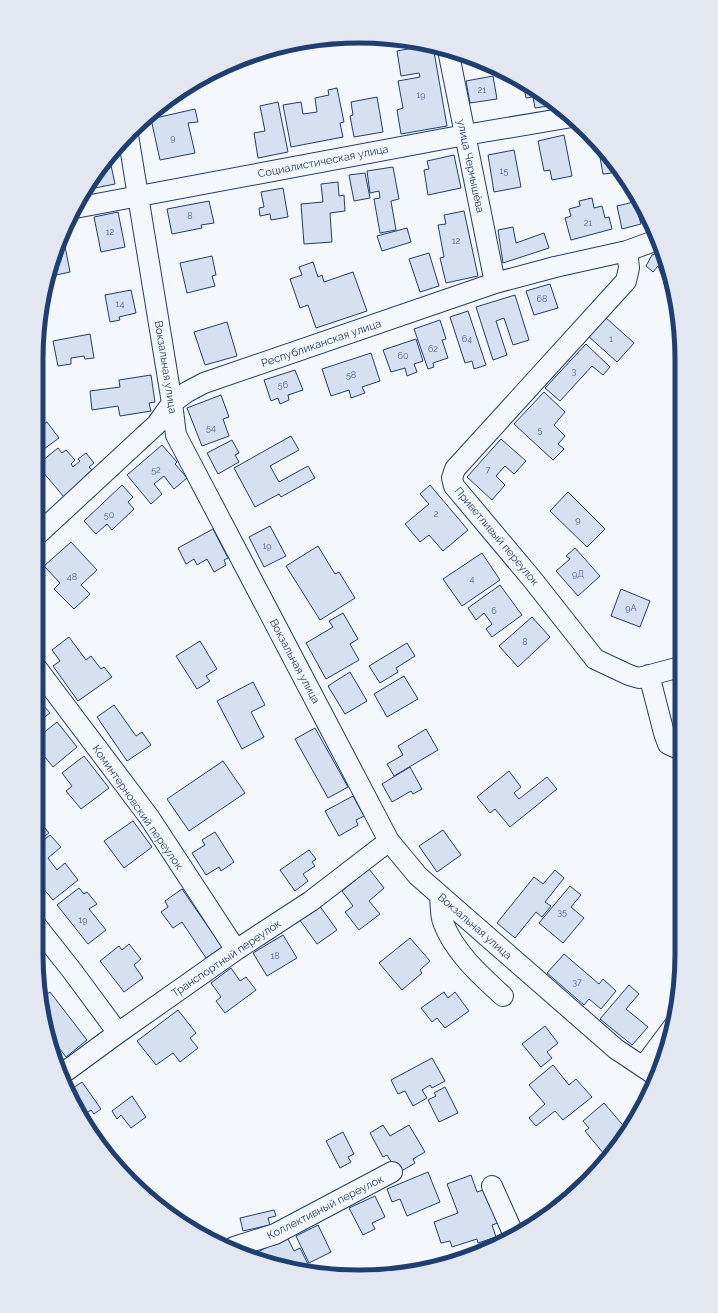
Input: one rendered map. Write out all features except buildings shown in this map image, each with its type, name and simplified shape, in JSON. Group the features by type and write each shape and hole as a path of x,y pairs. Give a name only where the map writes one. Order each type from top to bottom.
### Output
{"street":[{"name":"улица Чернышёва","path":"449,56 495,283"},
{"name":"Социалистическая улица","path":"82,207 464,135 564,118"},
{"name":"Вокзальная улица","path":"129,143 176,435 389,841 418,876 616,1049 649,1071"},
{"name":"Республиканская улица","path":"43,522 157,424 172,403 187,392 204,383 495,283 555,267 627,251 652,242"},
{"name":"Приветливый переулок","path":"627,251 629,268 626,281 455,469 452,478 454,486 532,579 595,659 629,676 639,678 675,668"},
{"path":"650,675 664,733 668,744 675,747"},
{"name":"Коминтерновский переулок","path":"43,676 149,817 236,950"},
{"name":"Транспортный переулок","path":"66,1071 236,950 311,901 389,841"},
{"path":"440,895 443,921 452,942 483,978 503,996"},
{"path":"43,934 118,1033"},
{"path":"649,1071 659,1053"},
{"name":"Коллективный переулок","path":"238,1246 275,1234 392,1172"},
{"path":"492,1186 512,1231"}]}
